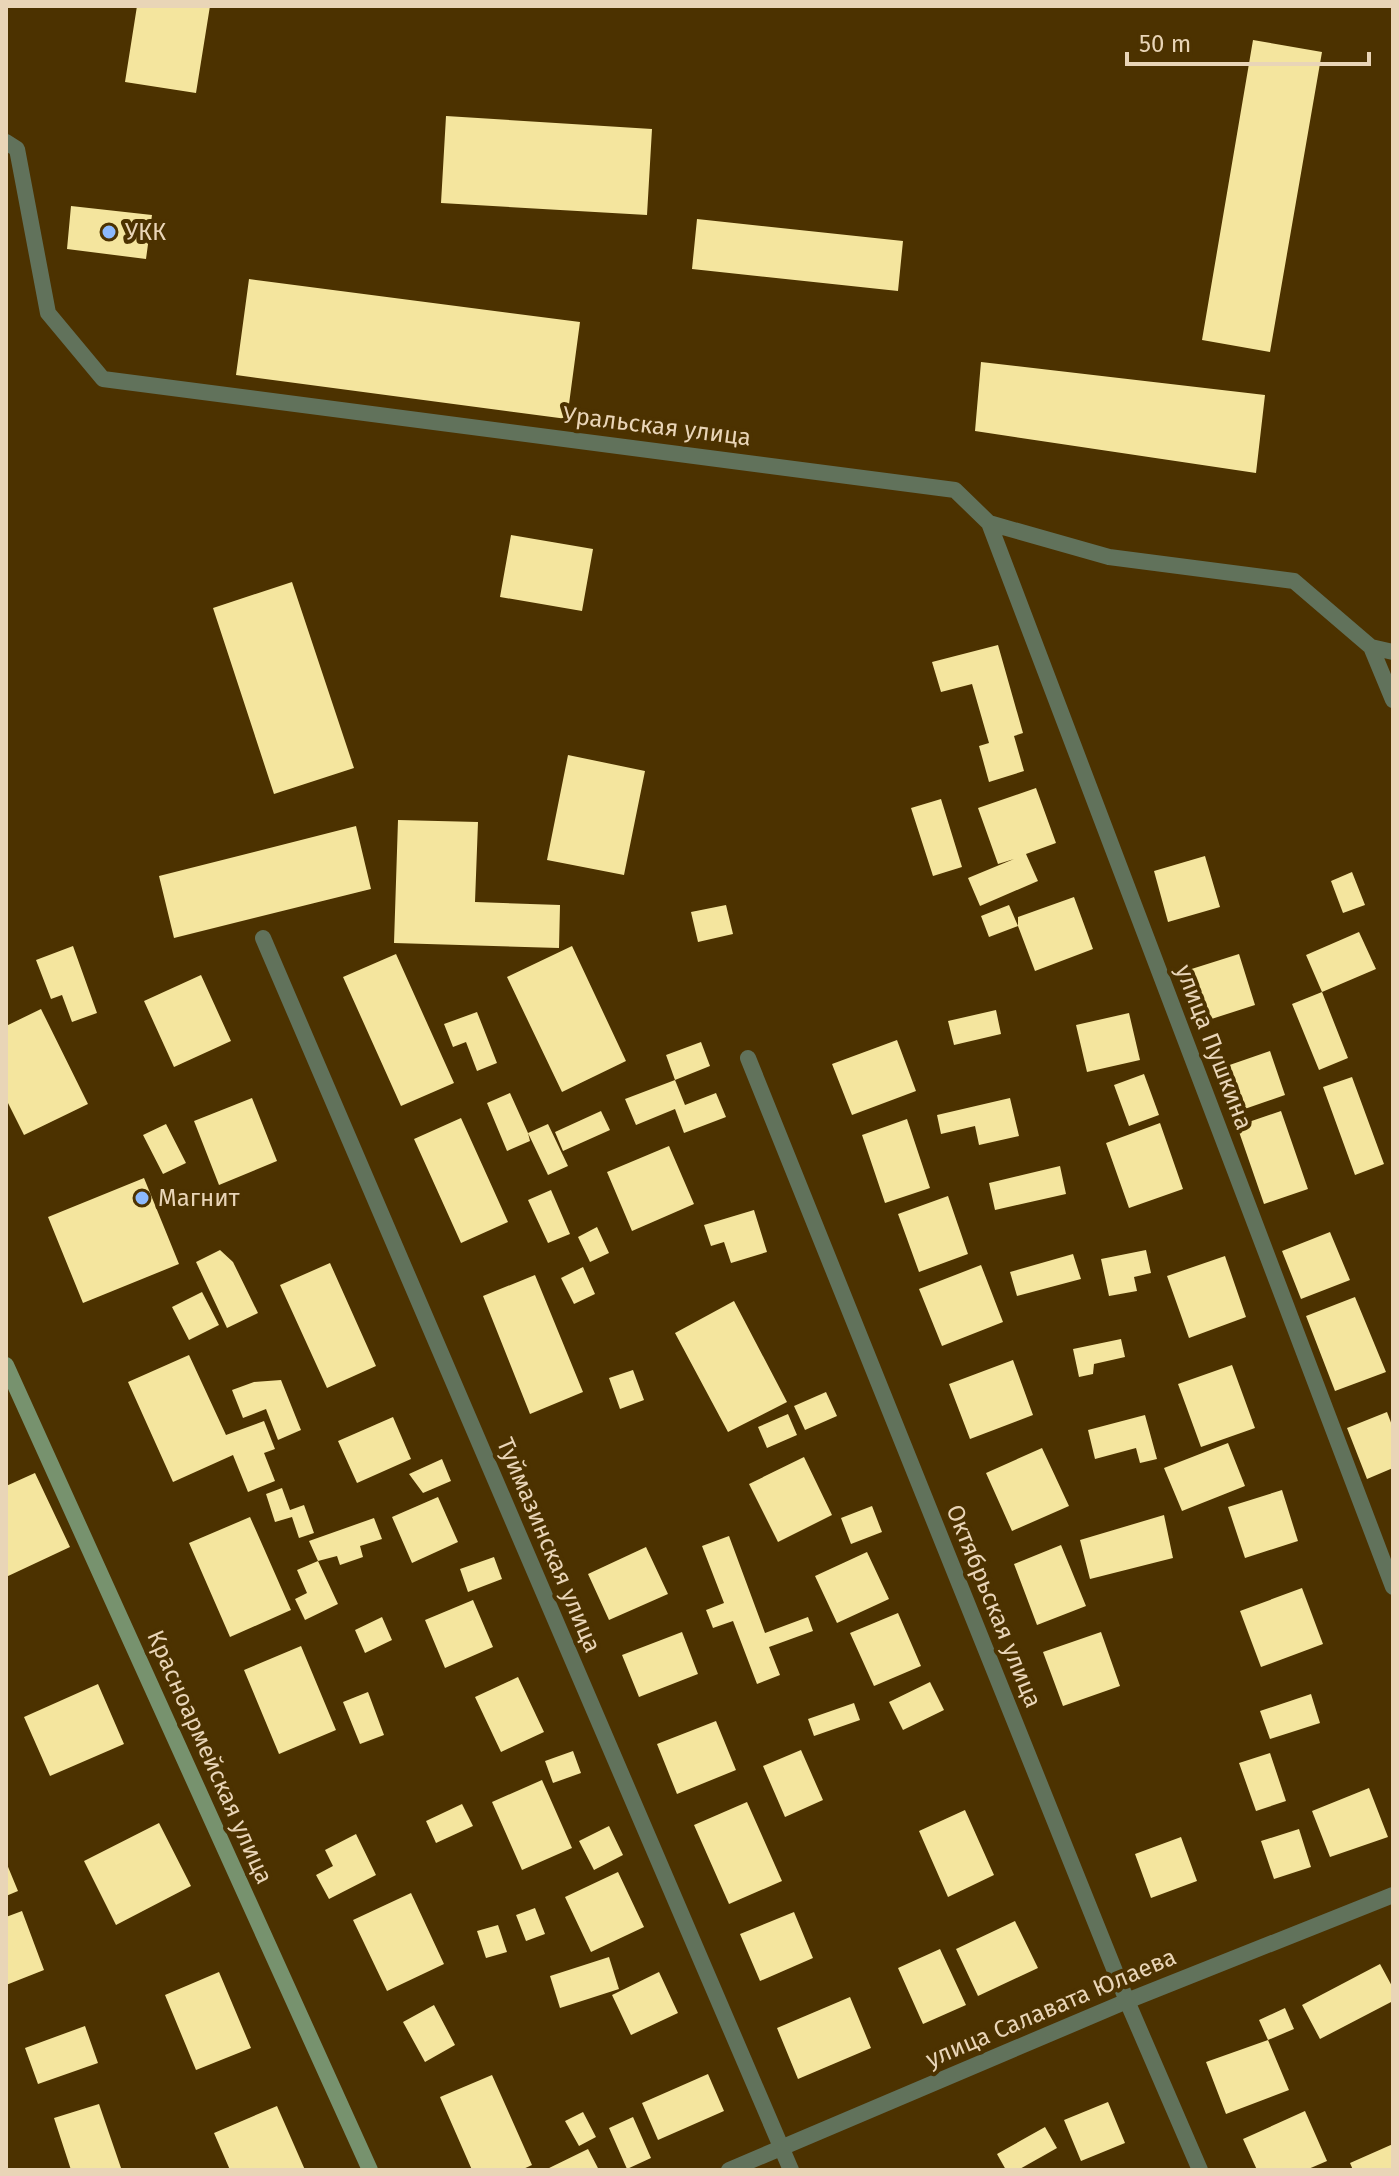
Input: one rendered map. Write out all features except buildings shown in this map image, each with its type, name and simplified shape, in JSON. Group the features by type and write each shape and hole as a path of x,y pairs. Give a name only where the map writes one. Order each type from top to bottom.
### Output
{"main road":[{"name":"Красноармейская улица","path":"6,1365 370,2170"}],"street":[{"name":"Уральская улица","path":"6,142 17,149 48,313 103,379 955,490 989,523 1109,557 1294,581 1371,647 1393,700"},
{"name":"улица Пушкина","path":"989,523 1393,1587"},
{"path":"1371,647 1393,652"},
{"name":"Туймазинская улица","path":"263,938 791,2170"},
{"name":"Октябрьская улица","path":"748,1058 1127,2001 1200,2170"},
{"name":"улица Салавата Юлаева","path":"729,2170 1127,2001 1393,1895"}],"place":[{"name":"УКК","path":"109,232"},
{"name":"Магнит","path":"142,1198"}]}
